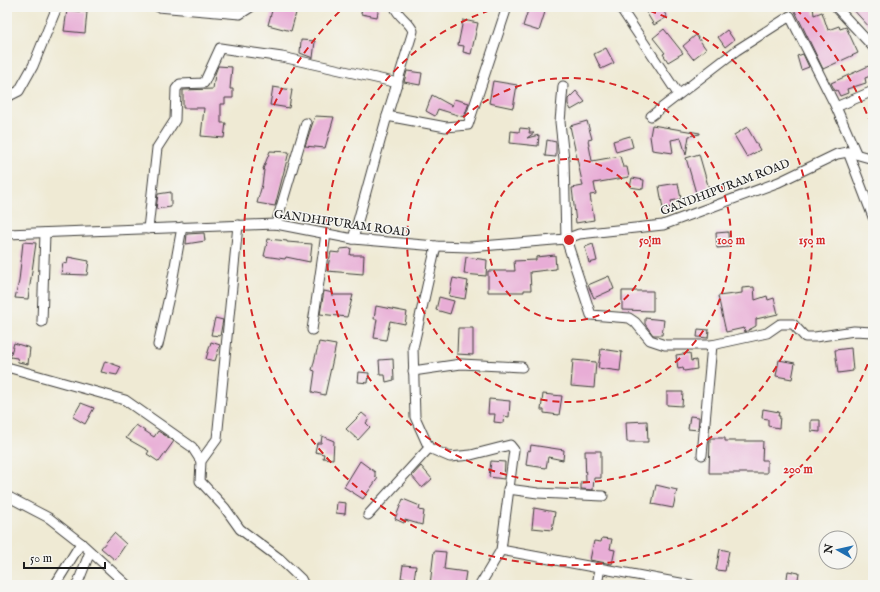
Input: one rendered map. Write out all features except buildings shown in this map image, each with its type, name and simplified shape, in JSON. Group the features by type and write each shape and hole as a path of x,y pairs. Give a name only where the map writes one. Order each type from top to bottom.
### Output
{"street":[{"path":"7,97 19,91 33,66 57,7"},
{"path":"158,7 240,14 251,7"},
{"path":"353,239 387,116 413,31 395,7"},
{"path":"387,116 446,127 468,125 507,7"},
{"path":"620,7 678,94"},
{"path":"836,7 873,47"},
{"path":"651,116 737,50 790,16 836,107 873,217"},
{"path":"148,229 157,148 175,120 176,88 180,84 204,83 220,48 282,57 398,83"},
{"path":"563,86 560,122 564,159 566,239 591,316 628,318 635,322 650,340 665,345 712,345 767,333 780,324 793,324 806,337 854,331 873,332"},
{"path":"836,107 873,91"},
{"path":"276,224 306,123"},
{"path":"852,152 873,159"},
{"name":"GANDHIPURAM ROAD","path":"7,234 276,224 353,239 436,246 470,246 566,239 579,234 663,224 772,184 837,154 852,152"},
{"path":"238,225 217,439 201,461 200,481 225,508 240,529 280,559 301,579 304,585"},
{"path":"158,345 171,288 182,227"},
{"path":"42,322 45,233"},
{"path":"312,330 326,234"},
{"path":"436,246 413,348 415,417 429,448 450,457 471,455 510,446 514,450 501,550 480,585"},
{"path":"702,455 712,345"},
{"path":"413,371 461,364 522,367"},
{"path":"7,367 125,400 192,447 201,461"},
{"path":"368,515 429,448"},
{"path":"508,489 538,493 603,496"},
{"path":"7,496 49,518 81,543 124,584"},
{"path":"54,585 81,543"},
{"path":"501,550 691,585"},
{"path":"77,585 90,552"},
{"path":"597,585 600,568"}]}
